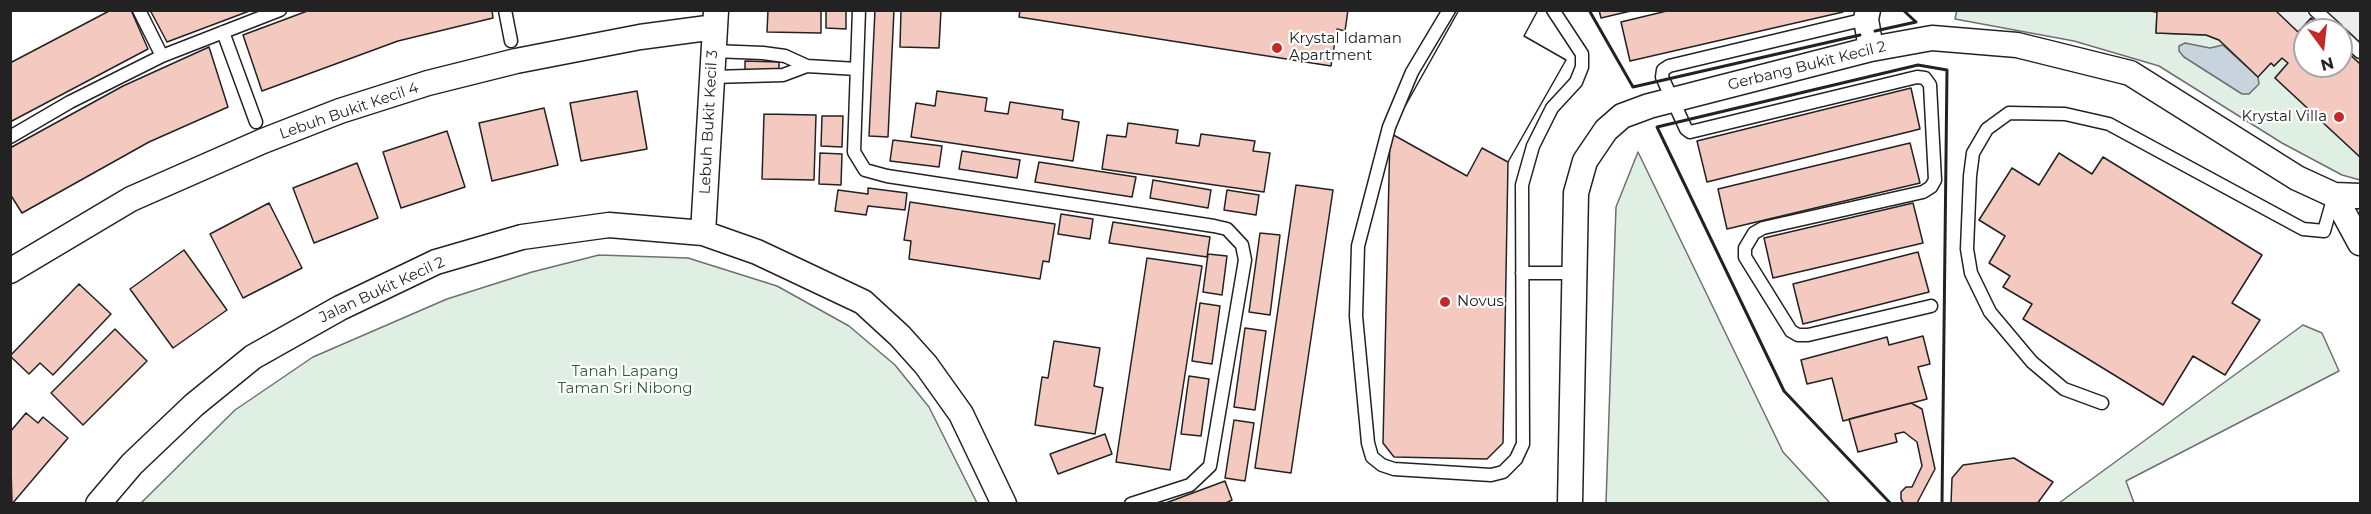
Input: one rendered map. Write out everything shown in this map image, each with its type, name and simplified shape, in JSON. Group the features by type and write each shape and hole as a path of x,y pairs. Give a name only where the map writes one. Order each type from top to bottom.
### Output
{"street":[{"path":"1867,15 1871,49"},
{"name":"Lebuh Bukit Kecil 3","path":"703,233 715,30"},
{"name":"Lebuh Bukit Kecil 4","path":"10,271 132,199 263,141 340,111 428,84 516,61 640,37 715,30"},
{"name":"Gerbang Bukit Kecil 2","path":"1570,504 1576,193 1585,161 1606,129 1622,116 1672,100 1871,49 1932,38 2018,45 2130,73 2297,178 2334,195 2361,196"},
{"path":"2334,195 2361,243"},
{"name":"Jalan Bukit Kecil 2","path":"98,504 132,464 171,427 253,357 340,308 436,262 522,237 609,225 703,233 757,252 863,302 926,364 961,414 1004,504"}],"lane":[{"path":"140,10 162,56"},
{"path":"10,137 69,102 162,56 280,10"},
{"path":"505,10 512,41"},
{"path":"859,10 854,152 865,170 887,176 1214,226 1227,229 1242,245 1245,260 1210,466 1203,476 1190,485 1131,504"},
{"path":"1449,10 1412,72 1389,127 1358,246 1356,316 1368,443 1372,457 1382,465 1394,469 1491,475 1503,472 1515,459 1523,444 1522,185 1533,146 1552,108 1576,82 1582,67 1582,54 1553,10"},
{"path":"1867,15 1669,66 1663,70 1662,77 1686,129 1694,131 1917,76 1925,78 1930,85 1935,180 1931,187 1923,192 1763,228 1749,241 1745,248 1745,257 1791,331 1798,335 1808,335 1931,306"},
{"path":"715,30 807,66 857,69"},
{"path":"223,32 256,122"},
{"path":"712,77 783,75 807,66"},
{"path":"2102,403 2064,389 2032,362 1990,312 1971,273 1967,249 1970,176 1973,153 1987,129 2009,113 2065,114 2109,124 2303,229 2324,231 2334,195"},
{"path":"1522,273 1574,273"}],"green space":[{"path":"1957,10 2157,12 2156,33 2206,35 2219,40 2258,76 2271,63 2274,66 2282,58 2288,63 2275,78 2360,157 2360,180 2342,175 2282,143 2159,66 2074,41 1955,19"},
{"path":"1638,152 1783,452 1830,503 1606,503 1616,207"},
{"name":"Tanah Lapang Taman Sri Nibong","path":"599,255 688,258 777,286 849,326 895,365 929,407 977,503 141,503 235,410 313,357 447,299 532,272"},
{"path":"2303,325 2322,333 2339,371 2126,481 2134,503 2059,503"}],"shaded area":[{"path":"2275,11 2360,11 2360,64 2353,57 2353,18 2293,18 2293,27"},
{"path":"2185,43 2210,48 2223,45 2258,77 2259,84 2249,94 2242,94 2184,57 2179,51 2179,46"}],"building":[{"path":"111,10 131,10 148,49 10,122 10,63"},
{"path":"150,10 252,10 167,42"},
{"path":"310,10 492,10 493,18 398,41 262,91 243,35"},
{"path":"768,10 821,10 821,33 767,32"},
{"path":"826,10 846,10 846,29 826,28"},
{"path":"875,10 894,10 888,137 869,136"},
{"path":"901,10 941,10 939,48 900,47"},
{"name":"Krystal Idaman Apartment","path":"1020,10 1348,10 1345,31 1337,29 1331,66 1019,17"},
{"path":"1459,10 1538,10 1524,36 1566,60 1508,162 1482,148 1467,176 1390,133"},
{"name":"Novus","path":"1459,10 1538,10 1524,36 1566,60 1508,162 1503,443 1487,459 1394,457 1383,443 1390,133"},
{"path":"1599,10 1635,10 1601,18"},
{"path":"1671,10 1843,10 1843,12 1630,61 1621,22"},
{"name":"Krystal Villa","path":"2275,10 2293,27 2293,78 2353,78 2353,57 2360,64 2360,157 2275,78 2288,63 2282,58 2274,66 2271,63 2258,77 2219,40 2206,35 2156,33 2157,12 2150,11"},
{"path":"209,47 228,107 149,142 22,213 10,194 10,148 123,86"},
{"path":"745,61 779,62 779,71 745,70"},
{"path":"1911,88 1920,129 1707,182 1697,141"},
{"path":"637,91 647,149 581,161 570,103"},
{"path":"937,91 987,98 985,111 1008,114 1010,102 1063,110 1062,119 1079,122 1073,161 911,137 916,103 935,106"},
{"path":"544,108 558,165 492,181 479,123"},
{"path":"764,114 816,115 814,180 762,179"},
{"path":"822,116 843,116 842,147 821,146"},
{"path":"1128,123 1178,130 1176,143 1199,146 1201,134 1255,141 1253,151 1270,153 1264,192 1102,169 1107,135 1126,137"},
{"path":"447,131 465,187 401,208 383,152"},
{"path":"893,140 942,146 939,167 890,161"},
{"path":"1910,143 1920,183 1727,229 1718,189"},
{"path":"962,151 1020,160 1017,178 959,169"},
{"path":"820,153 842,154 841,185 819,184"},
{"path":"2059,153 2092,174 2103,157 2262,255 2232,303 2260,320 2225,375 2193,356 2163,405 2023,319 2032,304 2003,287 2010,276 1989,263 2005,236 1979,220 2012,168 2039,185"},
{"path":"1039,162 1136,177 1132,197 1035,182"},
{"path":"357,163 378,218 314,243 293,188"},
{"path":"1153,180 1211,190 1208,208 1150,198"},
{"path":"1296,185 1333,190 1291,473 1255,468"},
{"path":"868,188 907,193 905,210 868,206 866,215 835,211 838,190 868,194"},
{"path":"1227,190 1259,195 1256,215 1224,210"},
{"path":"910,202 1055,224 1049,262 1043,261 1040,279 909,259 911,241 904,240"},
{"path":"269,203 302,268 243,298 210,234"},
{"path":"1913,203 1923,243 1773,278 1764,238"},
{"path":"1061,214 1093,219 1090,239 1058,234"},
{"path":"1113,222 1210,237 1207,257 1109,243"},
{"path":"1260,233 1280,235 1270,315 1249,312"},
{"path":"184,250 227,310 173,348 130,289"},
{"path":"1918,252 1929,292 1803,324 1793,284"},
{"path":"1208,254 1227,256 1222,295 1203,292"},
{"path":"1147,258 1202,266 1170,470 1116,462"},
{"path":"79,284 111,314 53,375 40,363 29,374 10,356"},
{"path":"1200,303 1220,306 1212,364 1192,361"},
{"path":"1245,328 1266,331 1255,410 1234,407"},
{"path":"115,329 147,361 83,425 51,393"},
{"path":"1923,336 1930,364 1918,367 1927,399 1843,421 1832,378 1807,384 1801,360 1887,337 1889,345"},
{"path":"1054,341 1100,348 1094,386 1103,388 1095,434 1035,425 1042,377 1048,378"},
{"path":"1189,376 1209,379 1201,436 1181,434"},
{"path":"1911,403 1922,409 1935,469 1917,503 1904,504 1901,492 1906,487 1912,487 1922,466 1917,442 1904,432 1895,434 1897,442 1858,452 1849,419"},
{"path":"26,413 38,423 43,417 68,438 12,504 10,432"},
{"path":"1234,420 1254,423 1245,481 1225,478"},
{"path":"1105,434 1112,454 1058,474 1050,454"},
{"path":"2014,458 2053,482 2037,504 1951,504 1952,478 1963,465"},
{"path":"1225,481 1232,500 1224,504 1163,504"}],"wall":[{"path":"1589,10 1633,87 1860,35"},
{"path":"1875,31 1916,22 1903,10"},
{"path":"1891,504 1784,391 1657,127 1918,65 1947,70 1942,504"}],"place":[{"name":"Krystal Idaman Apartment","path":"1277,48"},
{"name":"Krystal Villa","path":"2339,117"},
{"name":"Novus","path":"1445,302"}]}
